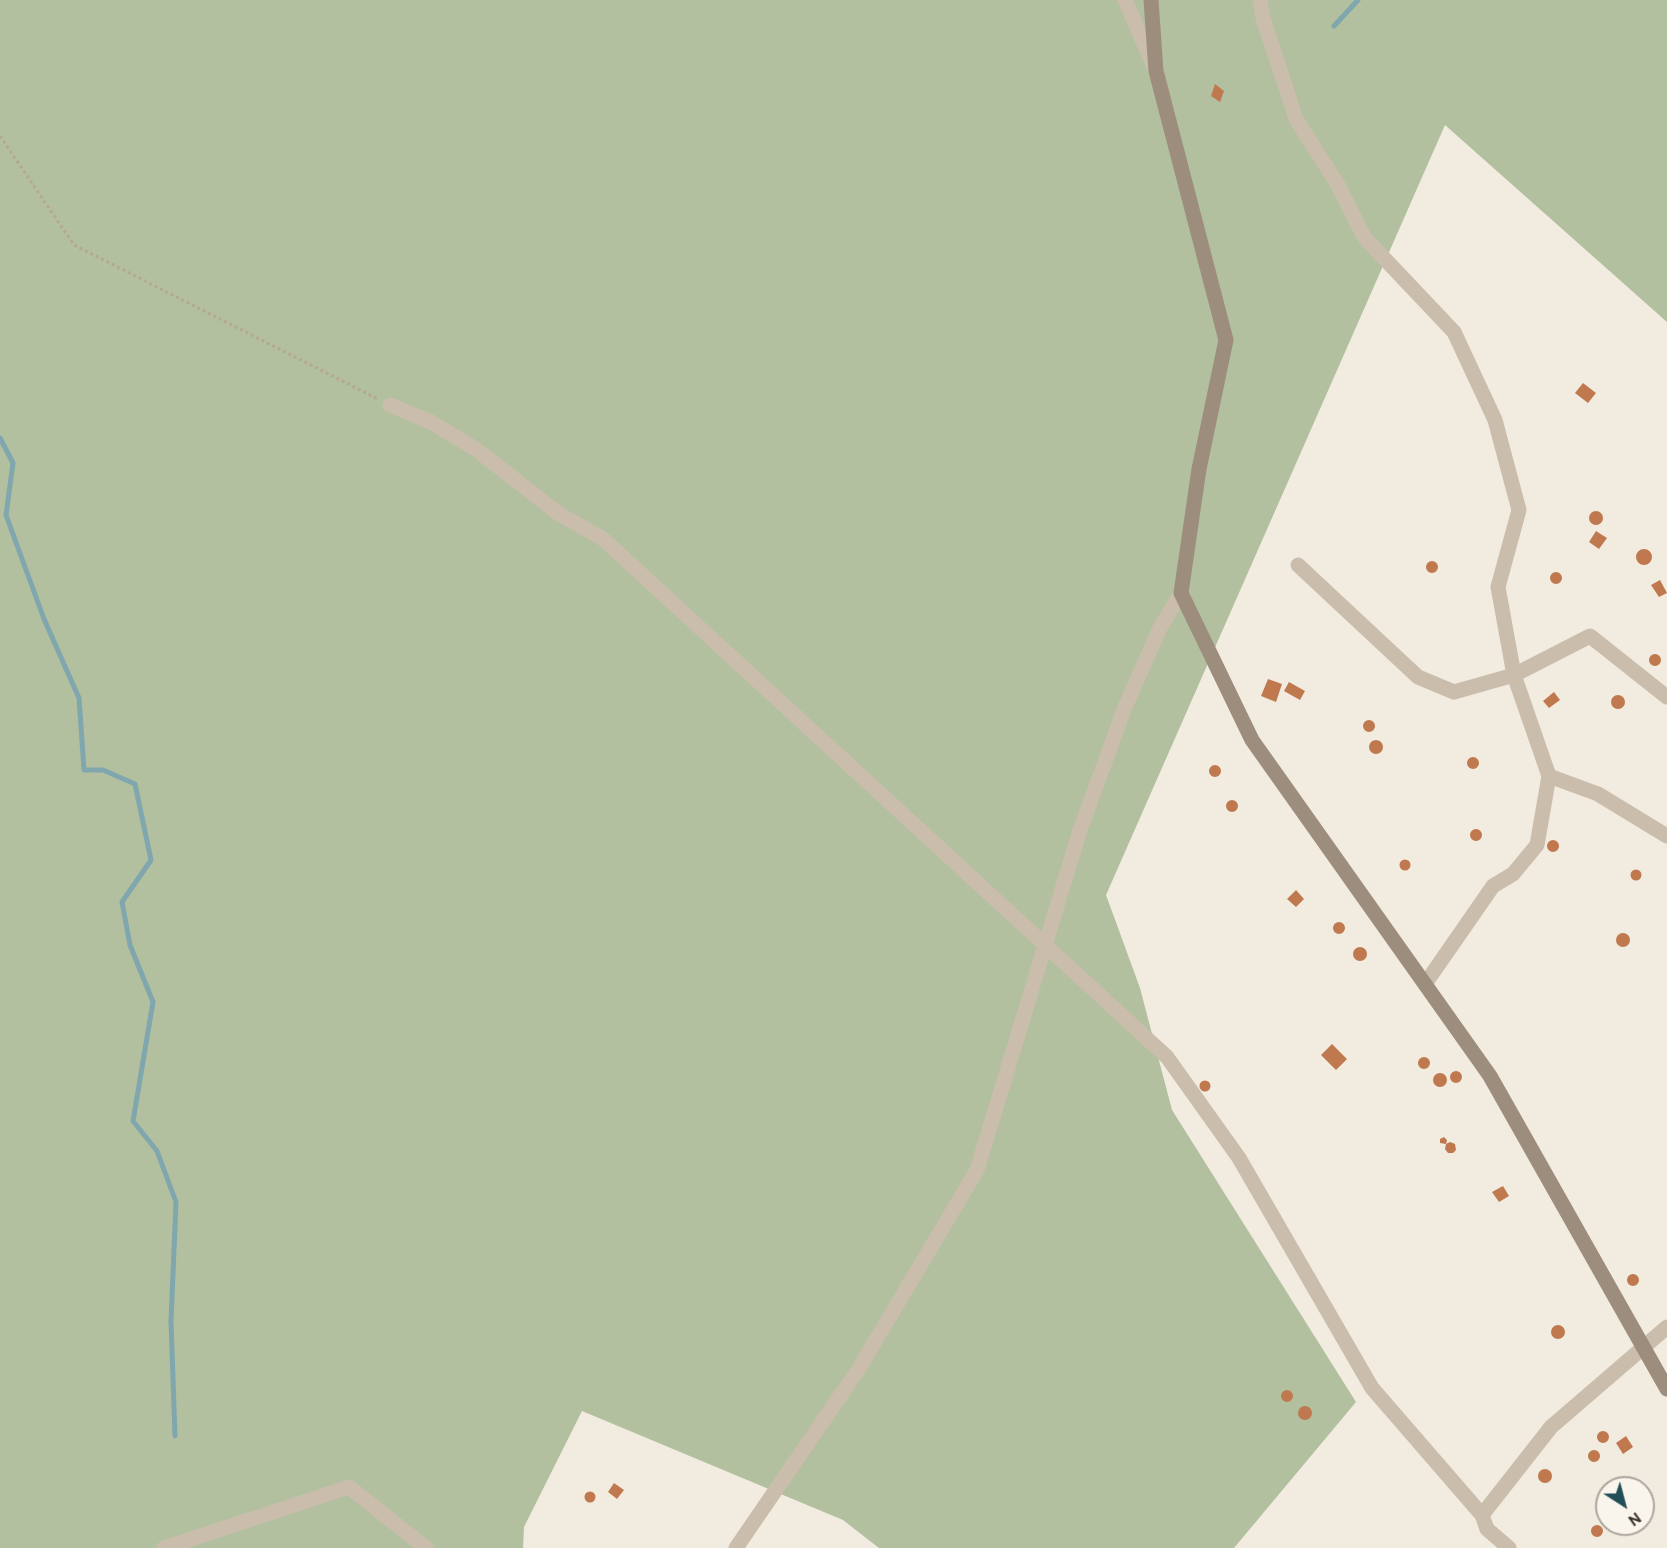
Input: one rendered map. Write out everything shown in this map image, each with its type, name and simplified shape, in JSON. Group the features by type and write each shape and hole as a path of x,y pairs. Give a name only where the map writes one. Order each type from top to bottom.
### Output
{"main road":[{"path":"1151,0 1156,71 1226,340 1198,468 1181,593 1252,740 1490,1076 1667,1389"}],"street":[{"path":"1125,0 1156,71"},
{"path":"1260,0 1263,18 1296,119 1338,185 1364,237 1454,332 1495,420 1519,510 1498,587 1514,675 1549,776 1537,845 1513,874 1493,886 1425,984"},
{"path":"390,405 431,422 477,450 559,514 602,538 1167,1057 1239,1158 1372,1388 1482,1515 1486,1529 1509,1548"},
{"path":"1298,565 1418,677 1454,692 1514,675 1590,636 1667,697"},
{"path":"736,1548 858,1370 977,1170 1080,830 1125,707 1160,628 1181,593"},
{"path":"1549,776 1598,794 1667,836"},
{"path":"1482,1515 1551,1427 1667,1327"},
{"path":"165,1548 348,1487 426,1548"}],"path":[{"path":"0,136 74,245 390,405"}],"green space":[{"path":"0,0 1667,0 1667,322 1445,125 1106,895 1140,988 1172,1110 1356,1402 1234,1548 879,1548 843,1520 582,1411 524,1527 523,1548 0,1548"}],"building":[{"path":"1215,84 1224,91 1220,102 1211,96"},
{"path":"1583,383 1596,393 1588,403 1575,393"},
{"path":"1593,511 1599,511 1603,518 1599,525 1593,525 1589,521 1589,515"},
{"path":"1596,531 1607,538 1599,549 1589,542"},
{"path":"1641,549 1647,549 1652,557 1650,563 1641,565 1636,560 1636,554"},
{"path":"1434,561 1438,567 1434,573 1430,573 1426,565"},
{"path":"1556,572 1562,578 1556,584 1550,578"},
{"path":"1660,580 1667,593 1659,597 1651,585"},
{"path":"1655,654 1661,660 1655,666 1649,660"},
{"path":"1268,679 1282,684 1276,702 1261,696"},
{"path":"1289,682 1305,691 1300,700 1284,691"},
{"path":"1554,692 1560,700 1549,708 1543,701"},
{"path":"1618,695 1623,697 1625,702 1623,707 1618,709 1613,707 1611,702 1613,697"},
{"path":"1371,720 1375,726 1371,732 1367,732 1363,724"},
{"path":"1376,740 1381,742 1383,747 1381,752 1376,754 1371,752 1369,747 1371,742"},
{"path":"1475,757 1479,763 1475,769 1471,769 1467,761"},
{"path":"1215,765 1221,771 1215,777 1209,771"},
{"path":"1234,800 1237,801 1237,811 1230,812 1227,811 1226,804 1227,801"},
{"path":"1476,829 1482,835 1476,841 1470,835"},
{"path":"1555,840 1559,846 1555,852 1551,852 1547,844"},
{"path":"1405,859 1411,865 1405,871 1399,865"},
{"path":"1636,869 1642,875 1636,881 1630,875"},
{"path":"1296,890 1304,899 1296,907 1287,899"},
{"path":"1339,922 1345,928 1339,934 1333,928"},
{"path":"1623,933 1628,935 1630,940 1628,945 1623,947 1618,945 1616,940 1618,935"},
{"path":"1360,947 1365,949 1367,954 1365,959 1360,961 1355,959 1353,954 1355,949"},
{"path":"1332,1044 1347,1059 1336,1070 1321,1055"},
{"path":"1426,1057 1430,1063 1426,1069 1422,1069 1418,1061"},
{"path":"1458,1071 1462,1077 1458,1083 1454,1083 1450,1075"},
{"path":"1440,1073 1445,1075 1447,1080 1445,1085 1440,1087 1435,1085 1433,1080 1435,1075"},
{"path":"1205,1081 1209,1082 1209,1090 1205,1091 1201,1090 1200,1086 1201,1082"},
{"path":"1444,1137 1447,1140 1446,1144 1440,1143 1440,1139"},
{"path":"1450,1142 1455,1144 1456,1150 1448,1153 1445,1149 1446,1144"},
{"path":"1503,1186 1509,1196 1499,1202 1492,1192"},
{"path":"1635,1274 1638,1275 1638,1285 1631,1286 1628,1285 1627,1278 1628,1275"},
{"path":"1558,1325 1563,1327 1565,1332 1563,1337 1558,1339 1553,1337 1551,1332 1553,1327"},
{"path":"1289,1390 1293,1396 1289,1402 1285,1402 1281,1394"},
{"path":"1305,1406 1310,1408 1312,1413 1310,1418 1305,1420 1300,1418 1298,1413 1300,1408"},
{"path":"1605,1431 1609,1437 1605,1443 1601,1443 1597,1435"},
{"path":"1626,1436 1633,1447 1623,1454 1616,1443"},
{"path":"1596,1450 1599,1451 1599,1461 1592,1462 1589,1461 1588,1454 1589,1451"},
{"path":"1545,1469 1550,1471 1552,1476 1550,1481 1545,1483 1540,1481 1538,1476 1540,1471"},
{"path":"614,1483 624,1490 617,1499 608,1492"},
{"path":"590,1491 596,1497 590,1503 584,1497"},
{"path":"1595,1525 1595,1536 1599,1537 1595,1537 1591,1533"}],"waterway":[{"path":"1334,26 1358,0"},
{"path":"0,438 13,463 6,515 44,619 79,698 84,770 103,770 135,784 151,860 122,902 130,945 153,1002 133,1121 157,1151 176,1202 171,1321 175,1436"}]}
